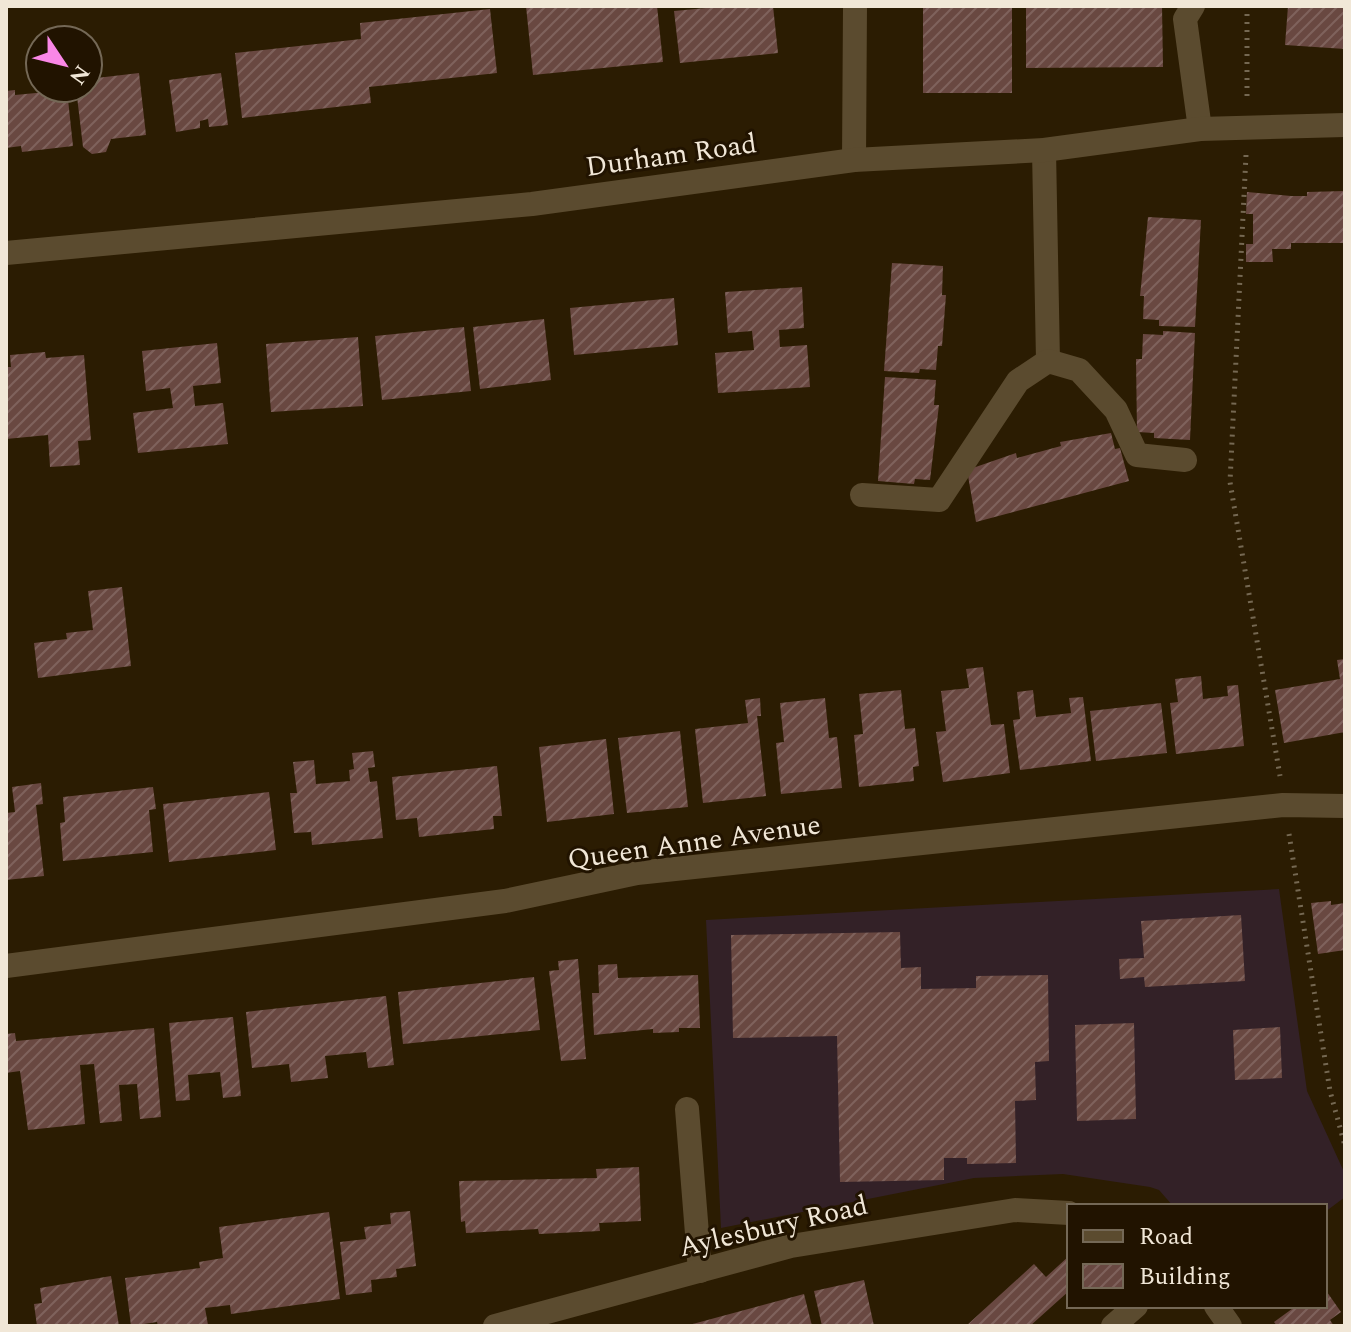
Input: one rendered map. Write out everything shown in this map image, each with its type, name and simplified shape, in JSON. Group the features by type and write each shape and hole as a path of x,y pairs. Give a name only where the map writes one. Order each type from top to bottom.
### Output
{"street":[{"path":"854,160 855,6"},
{"path":"1193,6 1185,19 1200,129"},
{"name":"Durham Road","path":"6,253 532,204 854,160 1044,150 1200,129 1345,125"},
{"path":"1044,150 1048,361"},
{"path":"862,495 939,500 1018,381 1048,361 1079,370 1116,410 1137,455 1185,460"},
{"name":"Queen Anne Avenue","path":"6,966 505,901 637,873 1283,805 1345,806"},
{"path":"687,1109 700,1271"},
{"name":"Aylesbury Road","path":"495,1326 791,1246 1015,1210 1067,1213"},
{"path":"1113,1326 1134,1308"},
{"path":"1217,1308 1230,1326"}],"path":[{"path":"1247,6 1247,126 1230,482 1330,1091 1345,1146"}],"shaded area":[{"path":"1279,889 1307,1091 1345,1174 1345,1197 1327,1210 1327,1204 1171,1204 1159,1190 1150,1187 1063,1174 974,1178 721,1228 706,920"}],"building":[{"path":"526,6 657,6 663,62 533,75"},
{"path":"773,6 778,53 680,63 674,11"},
{"path":"923,6 1012,6 1012,93 923,93"},
{"path":"1026,6 1162,6 1163,67 1026,68"},
{"path":"1288,6 1345,6 1345,49 1285,45"},
{"path":"490,9 497,73 369,87 371,103 242,118 235,53 361,39 360,23"},
{"path":"139,73 146,135 111,139 106,152 92,154 83,147 78,104 104,104 104,77"},
{"path":"221,73 228,125 209,127 208,119 200,121 200,128 176,132 169,80"},
{"path":"15,90 15,95 24,94 24,104 68,104 73,146 22,152 21,146 6,148 6,91"},
{"path":"1345,191 1345,243 1291,243 1291,249 1272,249 1273,262 1246,262 1246,244 1253,244 1253,214 1246,214 1247,192 1307,196 1307,192"},
{"path":"1148,217 1201,220 1195,327 1159,326 1159,320 1143,319 1144,296 1140,296"},
{"path":"892,263 943,266 942,295 946,295 942,346 938,346 936,370 920,369 919,373 884,371"},
{"path":"802,287 804,328 779,330 780,347 807,345 810,387 718,393 715,353 754,350 752,331 728,333 725,292"},
{"path":"674,298 678,345 574,355 570,308"},
{"path":"544,319 551,380 480,389 473,327"},
{"path":"464,327 471,391 382,400 375,336"},
{"path":"1163,331 1195,333 1190,440 1154,438 1154,433 1137,432 1136,359 1142,359 1143,334 1163,335"},
{"path":"358,337 363,406 271,412 266,344"},
{"path":"217,343 221,383 193,386 195,406 223,403 228,444 138,453 133,413 173,408 170,388 146,391 142,351"},
{"path":"45,352 46,358 84,355 91,440 78,441 80,465 50,467 48,435 6,439 6,367 11,367 10,355"},
{"path":"885,377 936,380 934,405 939,405 930,480 915,479 914,484 878,481"},
{"path":"1111,433 1115,449 1120,448 1129,481 976,522 967,470 1016,453 1017,458 1061,446 1060,442"},
{"path":"122,587 131,666 38,678 34,643 67,639 66,633 93,630 88,591"},
{"path":"1345,659 1345,732 1284,743 1275,690 1340,679 1337,660"},
{"path":"983,667 991,725 1004,724 1010,773 943,782 936,732 946,731 941,691 969,688 966,669"},
{"path":"1201,676 1203,699 1228,696 1227,686 1238,685 1244,746 1176,754 1170,703 1178,702 1175,679"},
{"path":"901,690 905,729 915,728 919,766 913,767 914,781 859,787 854,735 863,734 859,694"},
{"path":"1033,690 1036,717 1071,713 1069,698 1083,697 1091,761 1020,770 1013,720 1020,719 1017,692"},
{"path":"760,698 761,716 757,716 766,796 703,803 695,729 748,723 745,700"},
{"path":"825,698 829,738 837,737 842,788 781,794 776,743 784,742 780,703"},
{"path":"1161,703 1167,753 1096,761 1090,711"},
{"path":"680,731 688,807 627,813 618,738"},
{"path":"606,739 614,814 547,822 539,747"},
{"path":"373,751 375,767 368,768 370,782 377,781 383,838 312,845 311,832 294,833 290,793 297,793 293,762 314,760 316,784 350,781 349,770 354,769 352,753"},
{"path":"497,766 502,816 493,816 494,829 419,837 417,818 396,820 392,777"},
{"path":"41,783 43,804 36,805 44,876 6,880 6,813 15,812 12,787"},
{"path":"153,787 156,809 149,810 153,852 63,861 60,823 65,822 63,797"},
{"path":"269,792 276,850 169,862 163,804"},
{"path":"1331,901 1331,905 1345,903 1345,950 1318,954 1311,903"},
{"path":"1241,915 1245,981 1145,987 1144,977 1120,979 1119,959 1144,958 1141,921"},
{"path":"900,932 901,968 921,967 921,989 976,988 976,976 1048,975 1049,1061 1035,1062 1036,1100 1015,1101 1016,1163 967,1164 967,1158 944,1158 944,1180 840,1182 837,1036 733,1038 731,935"},
{"path":"578,959 586,1059 561,1061 549,971 559,970 558,961"},
{"path":"617,964 618,978 698,975 700,1028 679,1028 679,1032 653,1033 653,1029 594,1035 592,993 599,993 598,965"},
{"path":"534,977 540,1030 403,1044 398,992"},
{"path":"386,996 394,1065 368,1068 366,1052 325,1056 328,1078 291,1082 289,1064 252,1068 246,1012"},
{"path":"233,1017 241,1096 223,1098 220,1072 188,1075 190,1100 176,1101 169,1023"},
{"path":"1134,1023 1136,1119 1077,1121 1075,1025"},
{"path":"1280,1027 1282,1078 1235,1080 1233,1030"},
{"path":"154,1028 161,1117 140,1119 137,1084 119,1085 122,1121 100,1123 94,1064 80,1065 85,1124 28,1130 20,1071 6,1073 6,1034 15,1033 16,1041"},
{"path":"639,1167 641,1221 599,1223 600,1231 539,1234 538,1229 466,1233 465,1221 461,1222 459,1181 597,1178 596,1169"},
{"path":"410,1211 416,1266 396,1269 397,1277 371,1280 372,1292 346,1295 340,1242 366,1239 364,1227 391,1224 390,1213"},
{"path":"329,1212 340,1299 231,1314 230,1305 205,1308 208,1325 203,1326 158,1326 157,1322 131,1326 125,1278 200,1268 199,1262 223,1258 219,1227"},
{"path":"1067,1258 1067,1293 1030,1326 966,1326 1034,1264 1046,1277"},
{"path":"111,1276 119,1326 37,1326 34,1304 42,1303 40,1288"},
{"path":"864,1280 874,1326 822,1326 814,1291"},
{"path":"1327,1292 1341,1312 1330,1320 1334,1326 1277,1326 1274,1322 1293,1308 1327,1308"},
{"path":"804,1294 812,1326 689,1326 689,1325"}]}
